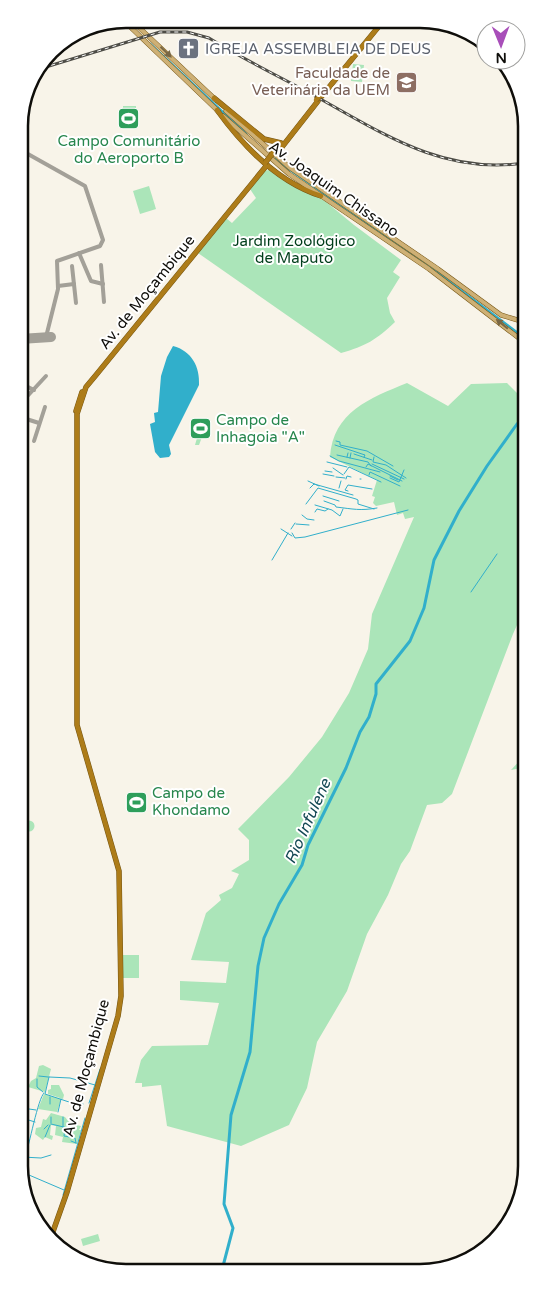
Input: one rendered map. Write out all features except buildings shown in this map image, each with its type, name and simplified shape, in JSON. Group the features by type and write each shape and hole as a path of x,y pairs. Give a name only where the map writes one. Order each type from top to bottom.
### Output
{"highway":[{"path":"319,99 326,87 373,28"},
{"path":"277,151 287,144 319,99 377,28"},
{"path":"214,98 264,139 281,143"},
{"name":"Av. de Moçambique","path":"75,465 75,421 82,392 264,164 277,151 281,143 319,99"},
{"path":"216,110 264,164 321,196"},
{"name":"Av. de Moçambique","path":"75,465 77,414 86,387 174,281 261,172 264,164"},
{"path":"261,172 267,170 274,171"},
{"path":"75,465 75,603"},
{"name":"Av. de Moçambique","path":"52,1230 115,1018 119,996 119,897 116,859 80,740 76,703 75,603"},
{"name":"Av. de Moçambique","path":"75,603 74,714 76,733 115,860 119,897"}],"main road":[{"name":"Av. Joaquim Chissano","path":"131,28 268,158 429,269 518,337"},
{"name":"Av. Joaquim Chissano","path":"140,28 289,167 391,236 489,307 508,319 518,321"},
{"path":"486,311 489,307"}],"green space":[{"path":"353,64 364,65 362,82 351,81"},
{"name":"Campo Comunitário do Aeroporto B","path":"123,106 136,106 136,129 123,129"},
{"name":"Jardim Zoológico de Maputo","path":"269,170 325,201 401,260 393,272 400,277 387,298 390,313 395,322 370,342 341,353 198,253 226,218 232,223 256,198 250,189 264,171"},
{"path":"149,186 156,209 140,214 133,191"},
{"path":"407,383 448,406 471,384 507,383 518,394 518,623 452,794 442,803 427,805 410,851 401,864 388,895 367,934 347,991 317,1042 307,1088 289,1125 241,1146 167,1126 161,1085 142,1087 142,1083 135,1083 141,1060 152,1046 208,1045 219,1003 180,1000 180,981 226,983 229,962 191,960 206,913 221,900 219,895 232,888 239,874 231,871 249,860 249,840 238,829 289,777 322,737 349,693 368,649 372,614 414,517 405,519 403,513 397,515 394,502 376,506 373,503 375,497 372,496 377,480 330,457 338,429 346,418 367,401"},
{"name":"Campo de Inhagoia \"A\"","path":"198,418 208,421 199,445 195,445 197,438 191,436"},
{"path":"518,762 518,769 511,770"},
{"name":"Campo de Khondamo","path":"126,795 144,795 145,808 127,809"},
{"path":"28,820 34,824 33,830 28,832"},
{"path":"123,955 139,955 139,978 123,978"},
{"path":"43,1065 51,1069 45,1092 28,1087 31,1081 36,1078 39,1066"},
{"path":"51,1085 59,1085 64,1095 63,1099 48,1094"},
{"path":"44,1094 61,1099 57,1112 38,1109"},
{"path":"51,1113 65,1117 68,1121 77,1120 76,1125 81,1126 79,1130 81,1130 77,1144 62,1142 63,1137 55,1135 56,1126 51,1125 50,1135 53,1136 52,1140 45,1137 43,1140 35,1134 36,1128 41,1127 43,1119 46,1120"},
{"path":"98,1234 100,1241 83,1246 81,1239"}],"water":[{"path":"173,346 180,348 190,356 198,372 199,385 169,445 171,454 169,457 160,458 155,452 150,424 155,422 154,413 158,412 161,376"}],"waterway":[{"path":"150,44 246,134"},
{"path":"275,159 432,269 518,334"},
{"name":"Rio Infulene","path":"224,1264 233,1228 224,1204 231,1115 250,1052 258,966 264,938 279,904 302,865 308,845 346,768 360,732 369,717 376,694 376,684 410,641 424,608 434,560 459,511 487,466 518,423"},
{"path":"336,441 340,442 340,445 367,451 393,466"},
{"path":"335,445 365,455 364,457"},
{"path":"347,457 348,453"},
{"path":"350,458 351,453"},
{"path":"354,454 372,460"},
{"path":"337,455 368,462 371,466"},
{"path":"330,456 339,461 380,472"},
{"path":"374,457 373,462 386,465 406,478"},
{"path":"327,462 347,467"},
{"path":"366,467 368,464 402,481"},
{"path":"372,464 404,479"},
{"path":"344,474 349,467 381,482"},
{"path":"333,468 343,475"},
{"path":"390,478 399,482 404,470"},
{"path":"325,471 332,472"},
{"path":"369,475 370,472 400,486"},
{"path":"323,474 334,476"},
{"path":"346,479 347,476 351,477"},
{"path":"390,476 398,480"},
{"path":"336,477 345,478"},
{"path":"308,481 319,486"},
{"path":"339,488 341,481"},
{"path":"310,488 314,484 353,495"},
{"path":"348,491 345,490 348,485 372,489"},
{"path":"306,504 318,488 356,499 358,504 374,509"},
{"path":"323,496 339,501"},
{"path":"324,501 336,507 361,510 377,508"},
{"path":"315,505 332,510 340,516 343,509"},
{"path":"315,512 317,509 325,511 328,509"},
{"path":"292,533 295,538 305,537 408,510"},
{"path":"302,515 307,519 314,520"},
{"path":"291,529 295,523"},
{"path":"296,524 309,525"},
{"path":"281,529 292,536"},
{"path":"272,560 288,533"},
{"path":"471,592 497,554"},
{"path":"89,1103 100,1069"},
{"path":"39,1076 48,1077"},
{"path":"49,1077 45,1094 72,1103 83,1104"},
{"path":"49,1077 70,1078 95,1085"},
{"path":"37,1079 37,1087 43,1092"},
{"path":"28,1146 36,1113 44,1093"},
{"path":"50,1097 50,1104"},
{"path":"58,1112 61,1099"},
{"path":"28,1109 36,1110"},
{"path":"51,1117 51,1123"},
{"path":"63,1117 63,1127"},
{"path":"63,1195 85,1118"},
{"path":"28,1120 35,1122"},
{"path":"51,1124 68,1128"},
{"path":"44,1129 48,1125"},
{"path":"45,1137 50,1125"},
{"path":"65,1128 64,1136 75,1138 76,1143"},
{"path":"71,1141 76,1143"},
{"path":"28,1157 41,1158 51,1155"},
{"path":"28,1175 64,1190"}],"taxiway":[{"path":"28,154 85,186 103,240 100,246 57,261 58,289 46,337"},
{"path":"79,253 91,281 103,284"},
{"path":"101,265 104,302"},
{"path":"72,266 76,303"},
{"path":"58,286 74,284"},
{"path":"28,395 46,376"},
{"path":"28,387 34,390"},
{"path":"34,441 45,407"},
{"path":"28,420 39,423"}],"runway":[{"path":"28,338 51,337"}],"railway":[{"path":"48,66 160,32 187,32 209,38 389,137 414,148 440,157 467,163 495,165 518,163"}],"place":[{"name":"IGREJA ASSEMBLEIA DE DEUS","path":"189,49"},
{"name":"Faculdade de Veterinária da UEM","path":"406,82"},
{"name":"Campo Comunitário do Aeroporto B","path":"129,118"},
{"name":"Campo de Inhagoia \"A\"","path":"200,429"},
{"name":"Campo de Khondamo","path":"136,802"}]}
